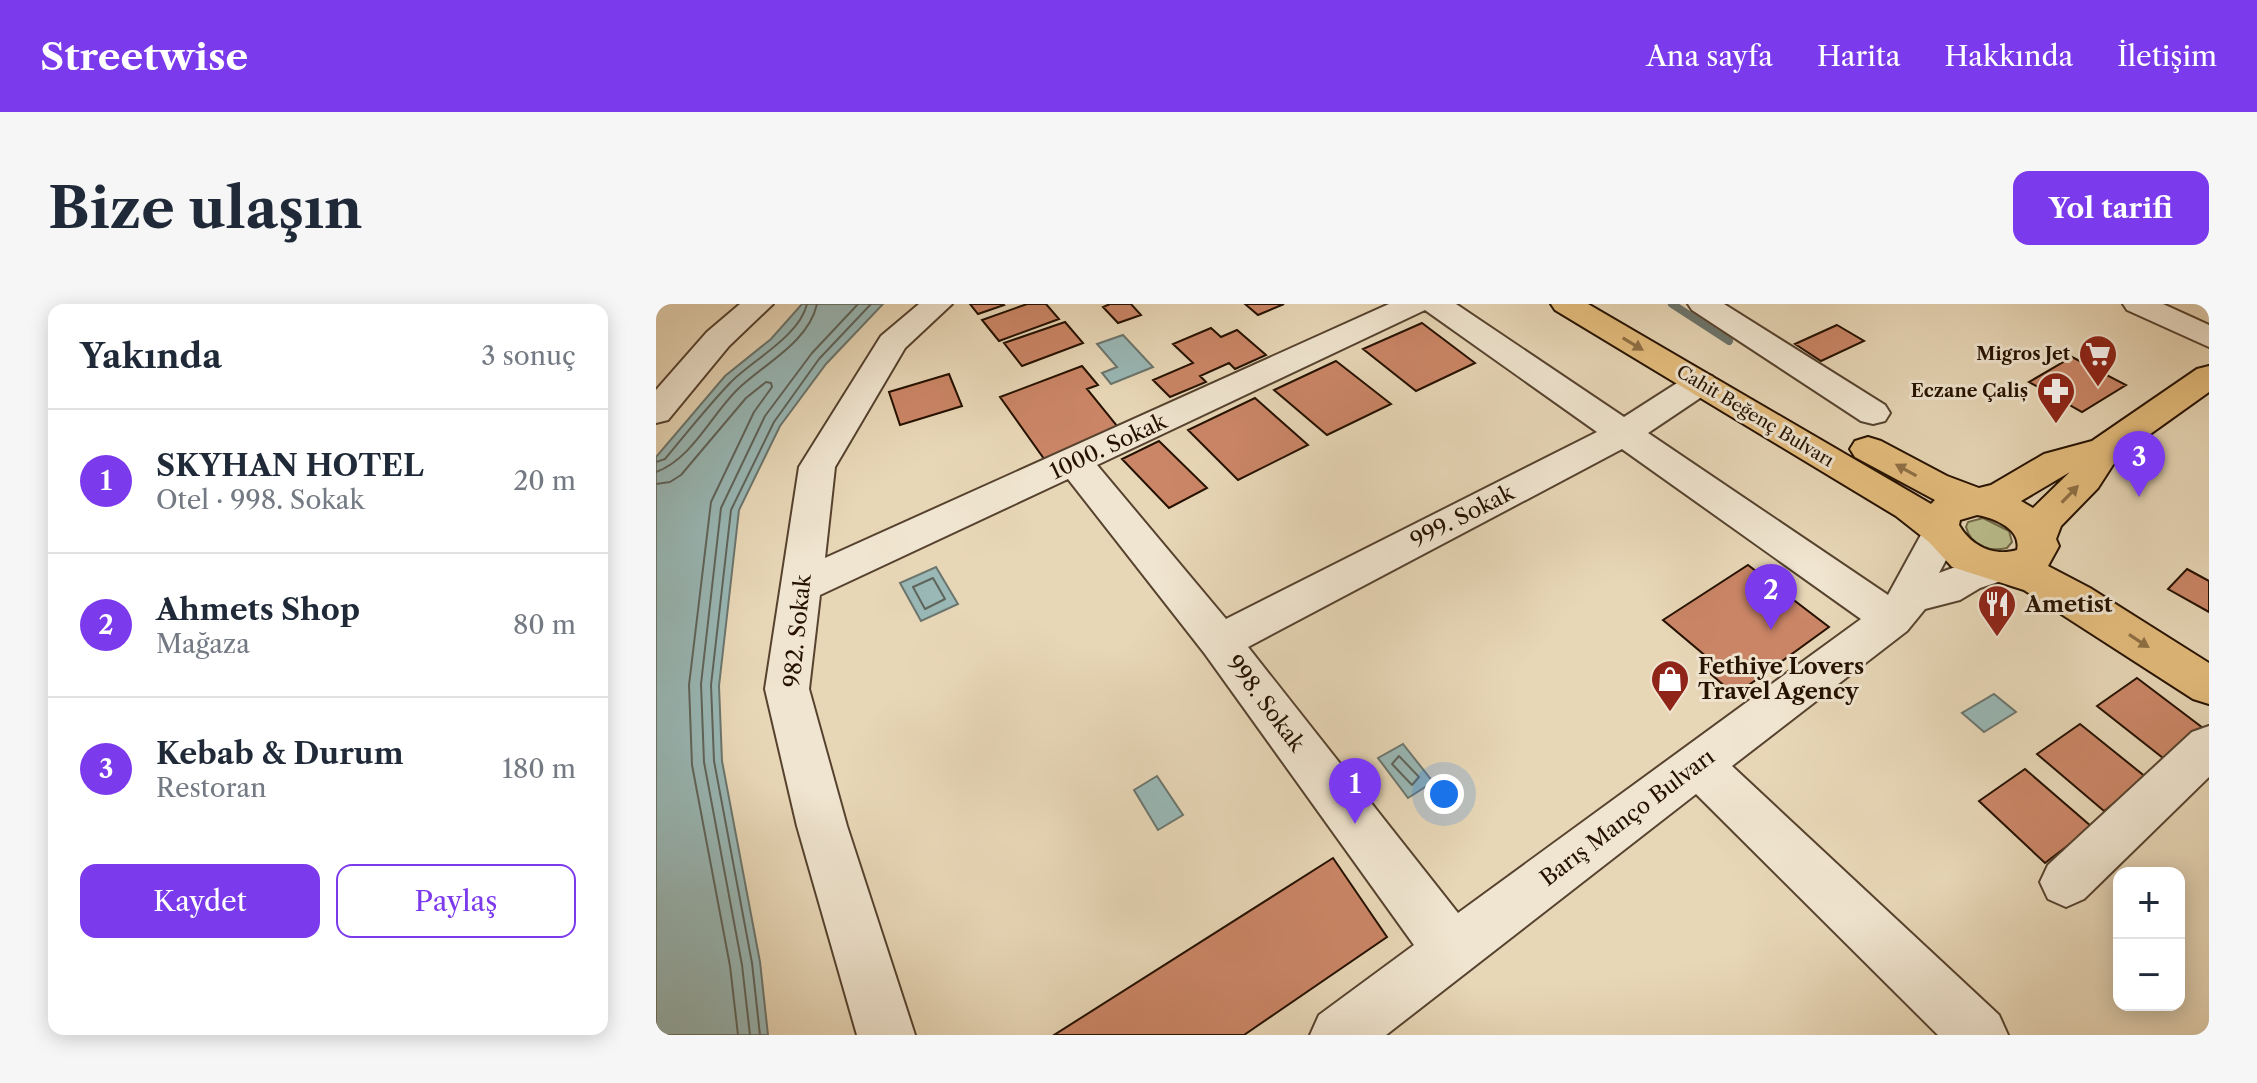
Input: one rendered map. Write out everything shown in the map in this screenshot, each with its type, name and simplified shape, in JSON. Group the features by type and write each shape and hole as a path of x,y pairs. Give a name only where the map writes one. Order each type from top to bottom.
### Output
{"main road":[{"name":"Cahit Beğenç Bulvarı","path":"1566,304 1909,507 1942,532"},
{"name":"Cahit Beğenç Bulvarı","path":"1615,304 1934,485 1977,502"},
{"path":"2209,376 2105,449 2057,463 2004,494 1977,502 1960,503 1947,509 1941,519 1942,532 1967,557 2037,578 2075,599 2209,686"},
{"path":"1996,567 2016,567 2030,562 2038,551 2037,539 2044,520 2085,479 2105,449"},
{"path":"1977,502 2015,514 2061,561 2209,652"}],"street":[{"path":"658,407 718,339 758,304"},
{"name":"982. Sokak","path":"886,1035 822,826 787,689 817,467 892,343 937,304"},
{"name":"1000. Sokak","path":"802,586 1414,304"},
{"path":"1436,304 1623,434 1902,608 1942,532"},
{"path":"1703,304 1873,413"},
{"path":"2138,304 2209,337"},
{"name":"999. Sokak","path":"1220,642 1623,434 1700,383"},
{"name":"998. Sokak","path":"1074,462 1220,642 1431,924 1453,948"},
{"name":"Barış Manço Bulvarı","path":"1339,1035 1902,608 1966,577 1996,567"},
{"path":"2066,882 2209,746"},
{"path":"1698,764 1979,1035"}],"green space":[{"path":"1983,518 2009,531 2012,542 2007,548 1987,548 1976,543 1968,534 1968,522"}],"water":[{"path":"802,304 883,304 826,364 780,426 739,510 719,686 722,761 760,962 768,1035 656,1035 656,457 725,376 771,339"},
{"path":"1123,335 1153,367 1111,384 1102,373 1117,367 1097,344"},
{"path":"936,567 958,604 921,621 900,583"},
{"path":"1994,694 2016,712 1984,732 1962,713"},
{"path":"1403,744 1433,782 1408,798 1378,758"},
{"path":"1157,776 1183,815 1158,830 1134,790"}],"building":[{"path":"970,304 1003,304 1004,305 978,314"},
{"path":"1027,304 1046,304 1059,319 999,341 982,320"},
{"path":"1131,304 1141,315 1118,323 1103,307"},
{"path":"1245,304 1284,304 1258,315"},
{"path":"1065,322 1083,343 1022,366 1004,343"},
{"path":"1422,323 1475,363 1416,391 1363,349"},
{"path":"1837,325 1864,341 1821,361 1795,344"},
{"path":"1211,328 1221,337 1237,330 1266,355 1235,369 1229,363 1200,376 1206,382 1170,397 1153,380 1193,363 1173,344"},
{"path":"2072,357 2126,385 2082,412 2029,382"},
{"path":"1336,361 1391,404 1327,435 1274,390"},
{"path":"1082,366 1098,385 1087,389 1122,432 1047,463 1000,397"},
{"path":"949,374 962,406 900,425 889,392"},
{"path":"1255,398 1308,445 1238,480 1188,430"},
{"path":"1159,441 1207,488 1169,508 1122,459"},
{"path":"1748,565 1829,627 1735,695 1705,669 1714,663 1663,620"},
{"path":"2187,569 2209,581 2209,612 2168,589"},
{"path":"2137,678 2203,728 2163,758 2097,706"},
{"path":"2080,724 2147,778 2104,811 2037,754"},
{"path":"2025,769 2092,827 2045,863 1979,801"},
{"path":"1333,858 1387,937 1244,1035 1054,1035"}],"waterway":[{"path":"1672,304 1729,341"}],"place":[{"name":"Migros Jet","path":"2098,388"},
{"name":"Eczane Çaliș","path":"2056,425"},
{"name":"Kebab & Durum","path":"2139,497"},
{"name":"Ahmets Shop","path":"1771,630"},
{"name":"Ametist","path":"1997,638"},
{"name":"Fethiye Lovers Travel Agency","path":"1670,713"},
{"name":"SKYHAN HOTEL","path":"1355,824"}]}
